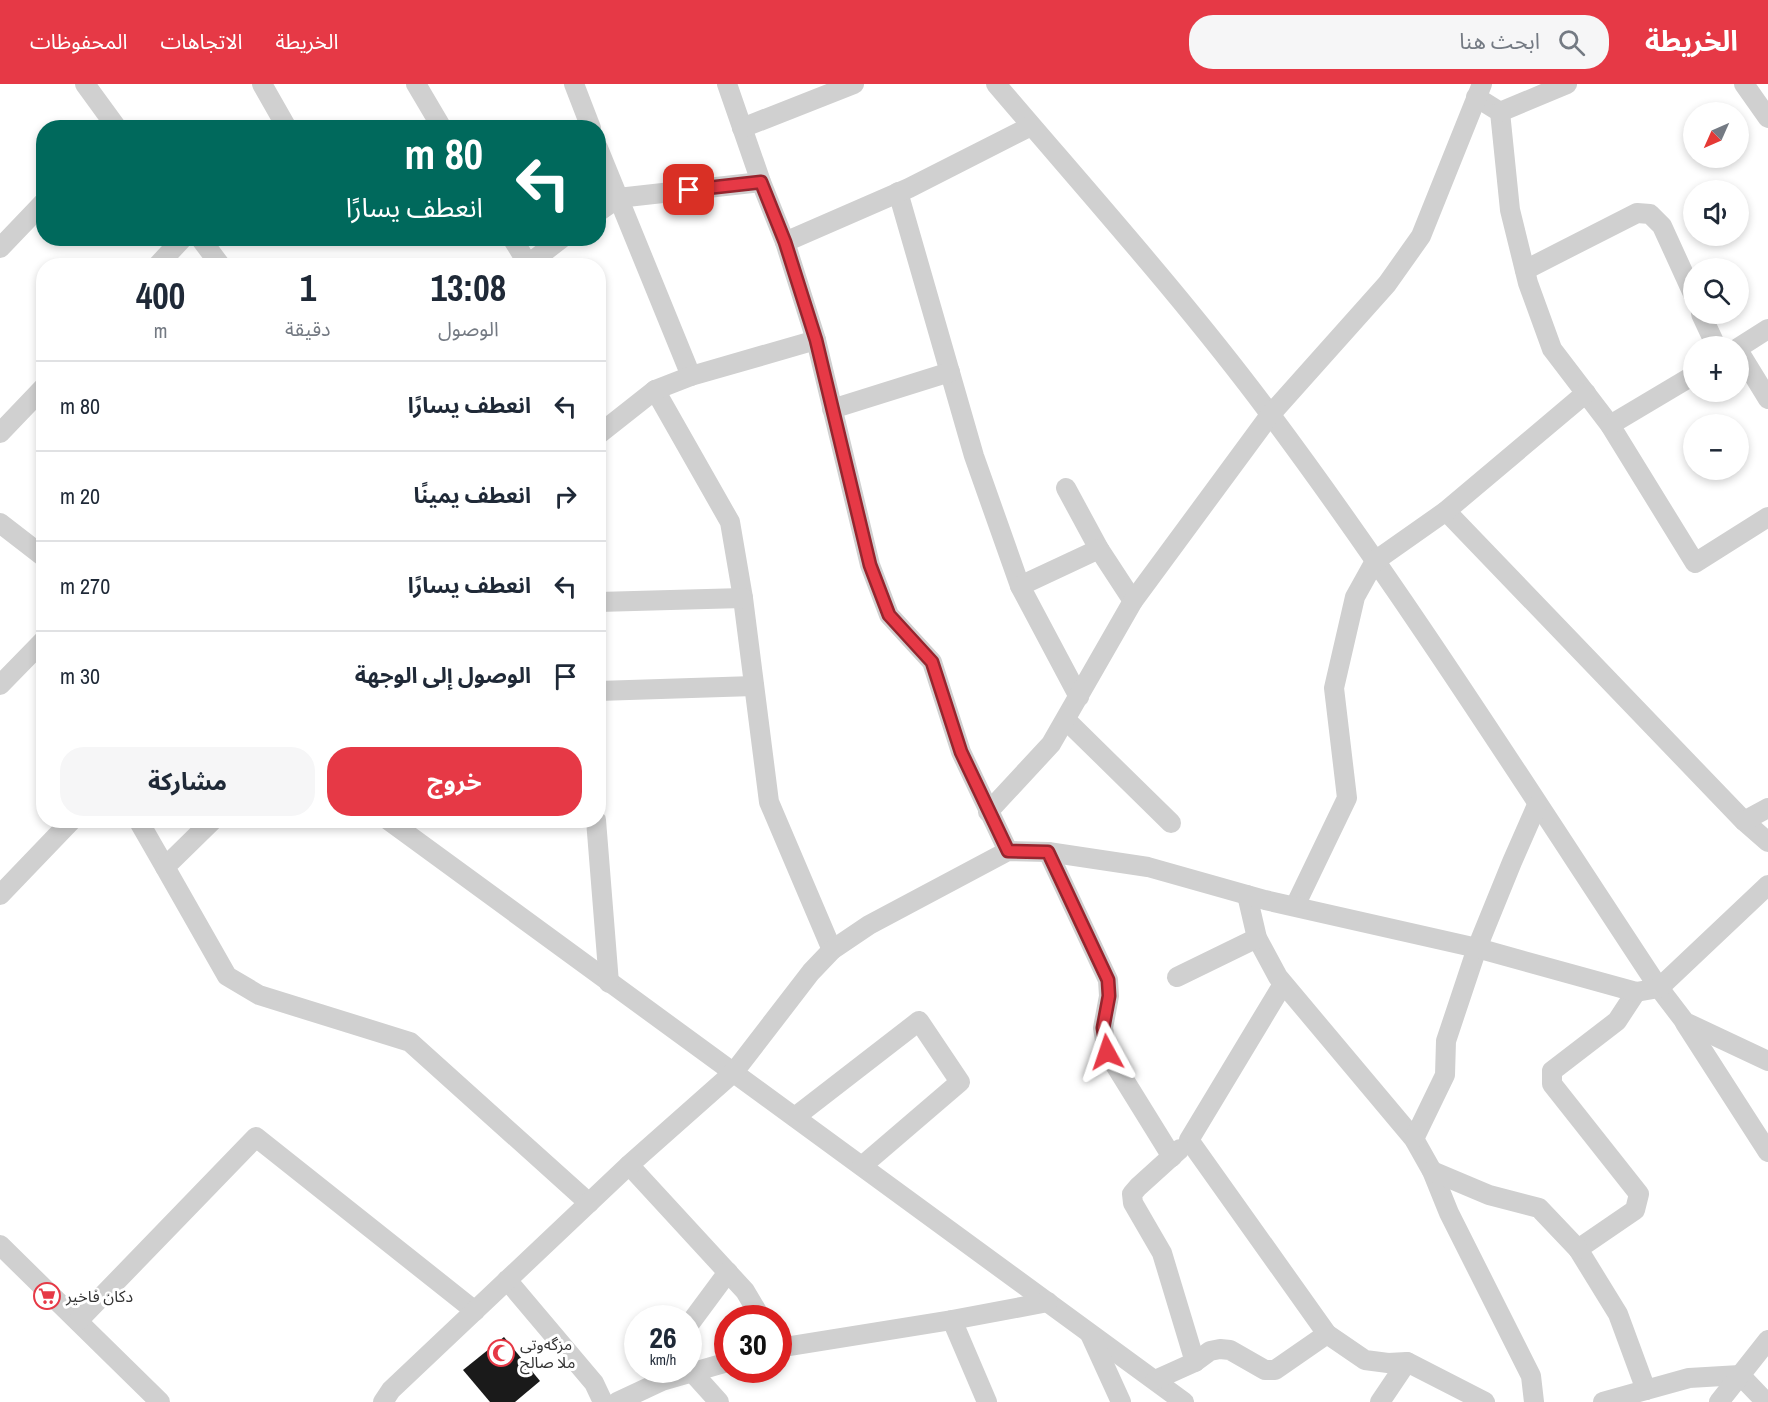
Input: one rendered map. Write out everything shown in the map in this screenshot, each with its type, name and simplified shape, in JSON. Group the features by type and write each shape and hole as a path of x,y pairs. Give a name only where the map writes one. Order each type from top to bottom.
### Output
{"street":[{"path":"85,84 111,120"},
{"path":"262,84 282,120"},
{"path":"416,84 437,120"},
{"path":"574,84 588,120"},
{"path":"727,84 761,182 785,242 816,340 870,565 889,615 932,662 961,752 1008,851"},
{"path":"742,128 854,84"},
{"path":"996,84 1223,352 1270,414 1375,561 1659,988 1685,1022 1768,1152"},
{"path":"1500,112 1567,84"},
{"path":"1744,84 1768,118"},
{"path":"988,812 1050,744 1133,602 1270,414 1387,284 1421,236 1479,90 1500,112 1510,210 1525,270 1552,349 1610,425 1695,563 1768,517"},
{"path":"785,242 898,192 1031,126"},
{"path":"606,168 691,376"},
{"path":"606,206 618,198 761,182"},
{"path":"898,192 974,456 1020,586 1079,697"},
{"path":"0,248 36,210"},
{"path":"1525,270 1637,213 1650,214 1662,226 1683,272"},
{"path":"164,258 176,246"},
{"path":"536,258 552,246"},
{"path":"1749,342 1768,329"},
{"path":"606,429 655,390 691,376 816,340"},
{"path":"1749,367 1768,399"},
{"path":"832,409 950,372"},
{"path":"1610,425 1683,382"},
{"path":"655,390 730,522 743,598 770,802 832,950"},
{"path":"1295,906 1347,798 1334,688 1355,597 1375,561 1446,511 1586,393"},
{"path":"0,433 36,395"},
{"path":"1066,488 1099,549 1133,602"},
{"path":"1446,511 1744,821 1768,842"},
{"path":"0,523 36,551"},
{"path":"1020,586 1099,549"},
{"path":"606,602 743,598"},
{"path":"0,685 36,648"},
{"path":"606,691 754,686"},
{"path":"1066,720 1171,824"},
{"path":"1414,1139 1445,1075 1446,1041 1477,948 1537,805"},
{"path":"1744,821 1768,808"},
{"path":"4,884 64,828"},
{"path":"143,828 227,976 260,995 410,1042 589,1203"},
{"path":"165,867 205,828"},
{"path":"399,828 1184,1402"},
{"path":"597,828 609,983"},
{"path":"392,1398 507,1280 629,1165 734,1072 811,972 832,950 869,924 1008,851 1048,852 1148,867 1247,895 1477,948 1636,992 1659,988 1768,885"},
{"path":"1048,852 1108,980 1109,996 1103,1028 1107,1052 1172,1157"},
{"path":"1247,895 1257,938 1283,984 1414,1139 1432,1171 1449,1213 1531,1376 1534,1402"},
{"path":"1177,977 1257,938"},
{"path":"1195,1362 1162,1253 1132,1203 1132,1194 1189,1140 1283,984"},
{"path":"1578,1249 1635,1210 1639,1194 1552,1084 1552,1071 1617,1021 1636,992"},
{"path":"795,1117 919,1021 960,1082 862,1166"},
{"path":"1685,1022 1768,1061"},
{"path":"78,1321 256,1137 475,1311"},
{"path":"1189,1140 1327,1334 1365,1360 1388,1363 1407,1362 1485,1402"},
{"path":"629,1165 745,1291 753,1305"},
{"path":"1432,1171 1490,1195 1539,1209 1578,1249 1618,1314 1646,1390"},
{"path":"0,1245 160,1402"},
{"path":"702,1307 728,1272"},
{"path":"507,1280 594,1383 603,1402"},
{"path":"792,1346 1048,1302"},
{"path":"952,1320 987,1402"},
{"path":"1089,1332 1121,1402"},
{"path":"1155,1380 1195,1362 1210,1351 1230,1350 1265,1370 1275,1370 1327,1334"},
{"path":"1719,1402 1768,1340"},
{"path":"1380,1402 1407,1362"},
{"path":"1604,1402 1689,1378 1740,1375 1766,1402"},
{"path":"640,1391 646,1383"},
{"path":"617,1402 658,1383"},
{"path":"702,1383 719,1402"}],"building":[{"name":"مزگه‌وتی ملا صالح","path":"504,1337 540,1381 515,1402 490,1402 463,1370"}],"place":[{"name":"دكان فاخیر","path":"47,1296"},
{"name":"مزگه‌وتی ملا صالح","path":"501,1353"}],"route":[{"path":"689,190 761,182 785,242 816,340 870,565 889,615 932,662 961,752 1008,851 1048,852 1108,980 1109,996 1103,1028 1107,1052"}]}
